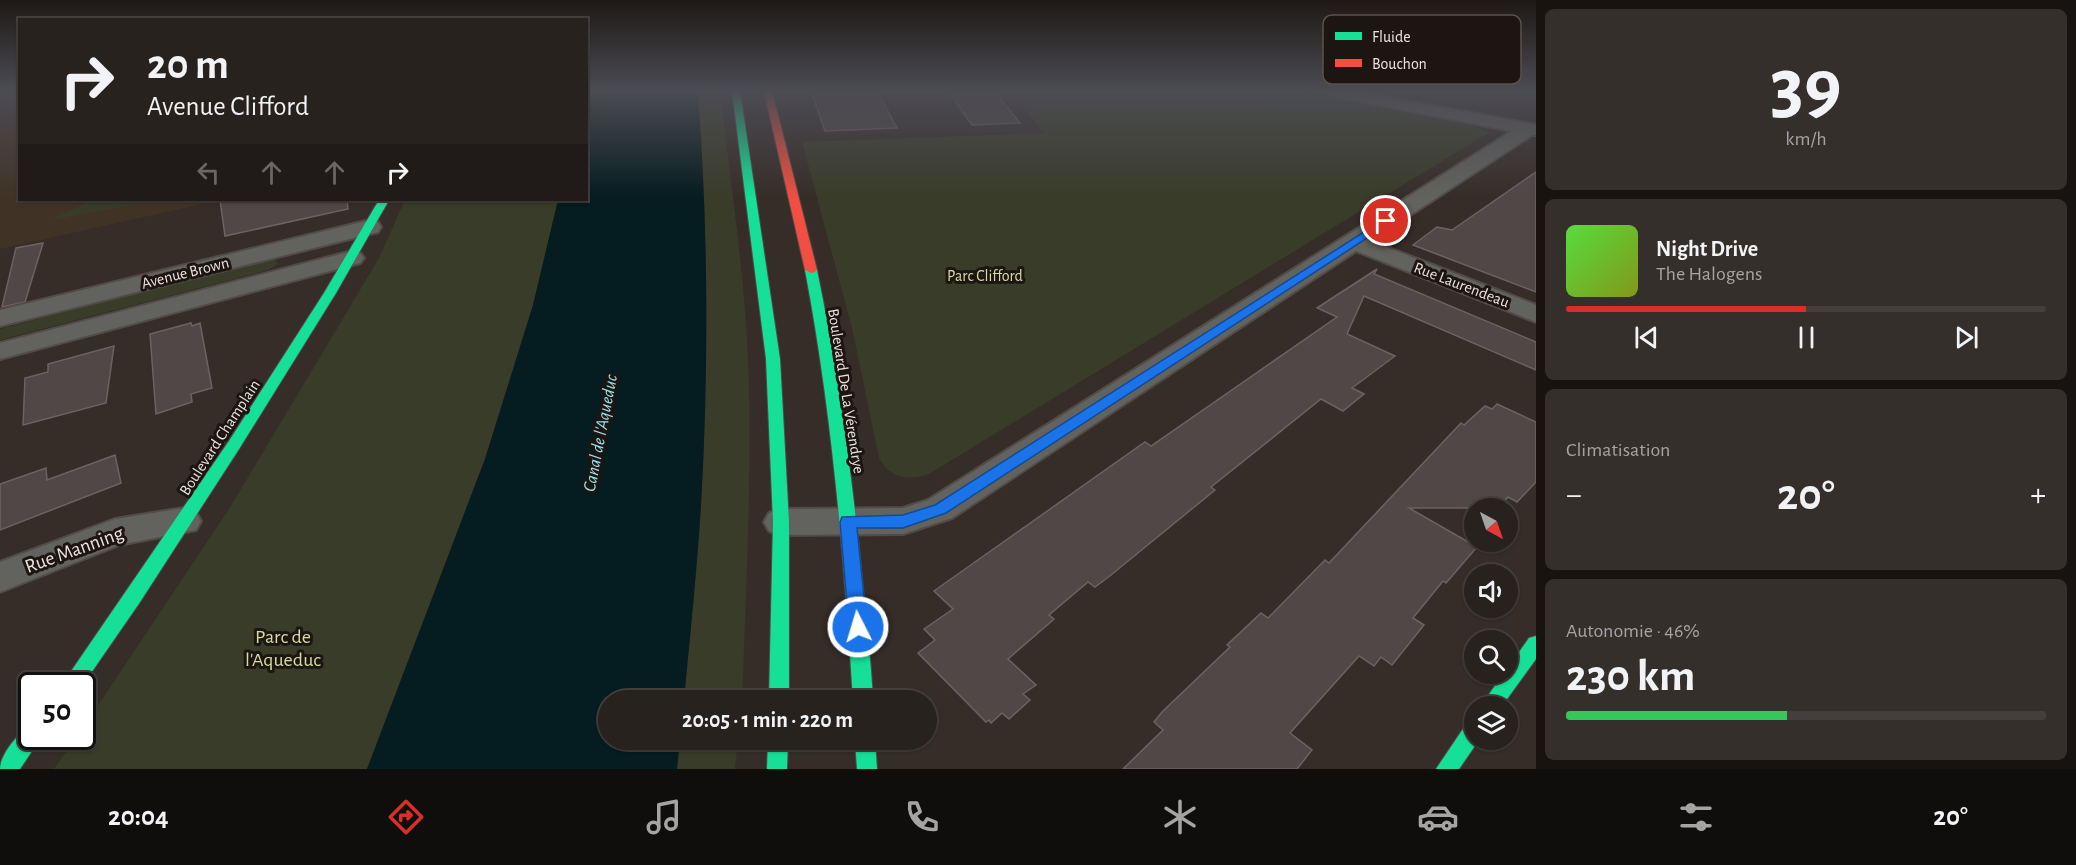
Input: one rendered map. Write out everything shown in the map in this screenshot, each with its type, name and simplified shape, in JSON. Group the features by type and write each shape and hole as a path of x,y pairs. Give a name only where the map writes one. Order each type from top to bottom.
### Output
{"main road":[{"path":"741,127 773,359 781,522 779,690"},
{"name":"Boulevard De La Vérendrye","path":"776,127 827,354 848,522 862,690"},
{"name":"Boulevard Champlain","path":"81,672 184,521 327,302 383,201"},
{"path":"1498,696 1536,644"},
{"path":"1446,769 1464,744"},
{"path":"7,769 21,750"},
{"path":"777,769 778,750"},
{"path":"866,750 867,769"}],"street":[{"path":"1516,127 1532,130"},
{"path":"781,522 903,522 940,509 1532,130"},
{"name":"Avenue Brown","path":"0,318 370,227"},
{"name":"Rue Laurendeau","path":"1354,242 1536,314"},
{"name":"Avenue Brown","path":"0,351 352,258"},
{"name":"Rue Manning","path":"0,577 115,532 184,521"}],"shaded area":[{"path":"0,127 18,127 18,201 216,201 0,249"}],"green space":[{"path":"700,127 724,127 748,349 748,543 742,690 685,690 704,453 705,246"},
{"name":"Parc Clifford","path":"1039,127 1476,127 1488,133 929,474 907,477 894,474 883,465 879,458 852,328 802,142 1044,133"},
{"path":"91,201 153,201 50,220"},
{"name":"Parc de l'Aqueduc","path":"405,201 558,201 533,305 485,459 367,769 54,769 67,750 96,750 96,708 231,506 379,258"},
{"path":"266,260 275,260 278,264 268,270 0,340 0,329"},
{"path":"679,750 737,750 735,769 677,769"}],"water":[{"name":"Canal de l'Aqueduc","path":"588,127 700,127 705,246 704,453 685,690 598,690 598,750 679,750 677,769 367,769 485,459 533,305 558,201 588,201"}],"building":[{"path":"824,127 897,128 825,131"},
{"path":"1536,172 1536,292 1413,245 1437,227 1452,230"},
{"path":"220,201 347,201 348,209 225,236"},
{"path":"43,243 25,302 2,307 16,248"},
{"path":"1377,269 1374,274 1536,342 1536,370 1364,296 1347,334 1395,356 1352,388 1364,394 1343,411 1321,399 1211,487 1215,490 1111,575 1095,587 1088,582 1049,615 1054,619 1008,659 1036,685 1023,694 1030,700 1009,719 1002,713 991,723 989,720 986,722 918,653 935,640 924,629 953,609 934,591 1145,442 1151,446 1337,317 1317,308"},
{"path":"191,323 192,326 200,323 212,388 191,394 192,402 156,414 150,334"},
{"path":"114,346 106,403 23,425 25,378 48,372 48,364"},
{"path":"1497,404 1536,422 1536,482 1518,501 1518,498 1508,497 1464,498 1464,508 1409,508 1464,540 1464,552 1473,552 1446,583 1443,581 1413,618 1424,625 1392,665 1381,657 1374,666 1359,656 1290,733 1312,750 1297,769 1123,769 1163,730 1154,722 1162,712 1230,647 1227,645 1261,613 1268,618 1325,560 1329,563 1461,423 1464,425 1485,406 1492,409"},
{"path":"115,455 121,483 0,530 0,484 46,468 47,480"}],"traffic: fast":[{"path":"741,127 773,359 781,522 779,690"},
{"path":"81,672 234,445 330,293 383,201"},
{"path":"811,270 822,323 838,430 850,538 862,690"},
{"path":"1498,696 1536,644"},
{"path":"1446,769 1464,744"},
{"path":"7,769 21,750"},
{"path":"777,769 778,750"},
{"path":"866,750 867,769"}],"traffic: jam":[{"path":"777,127 811,270"}],"route":[{"path":"858,627 848,522 903,522 940,509 1386,221"}]}
